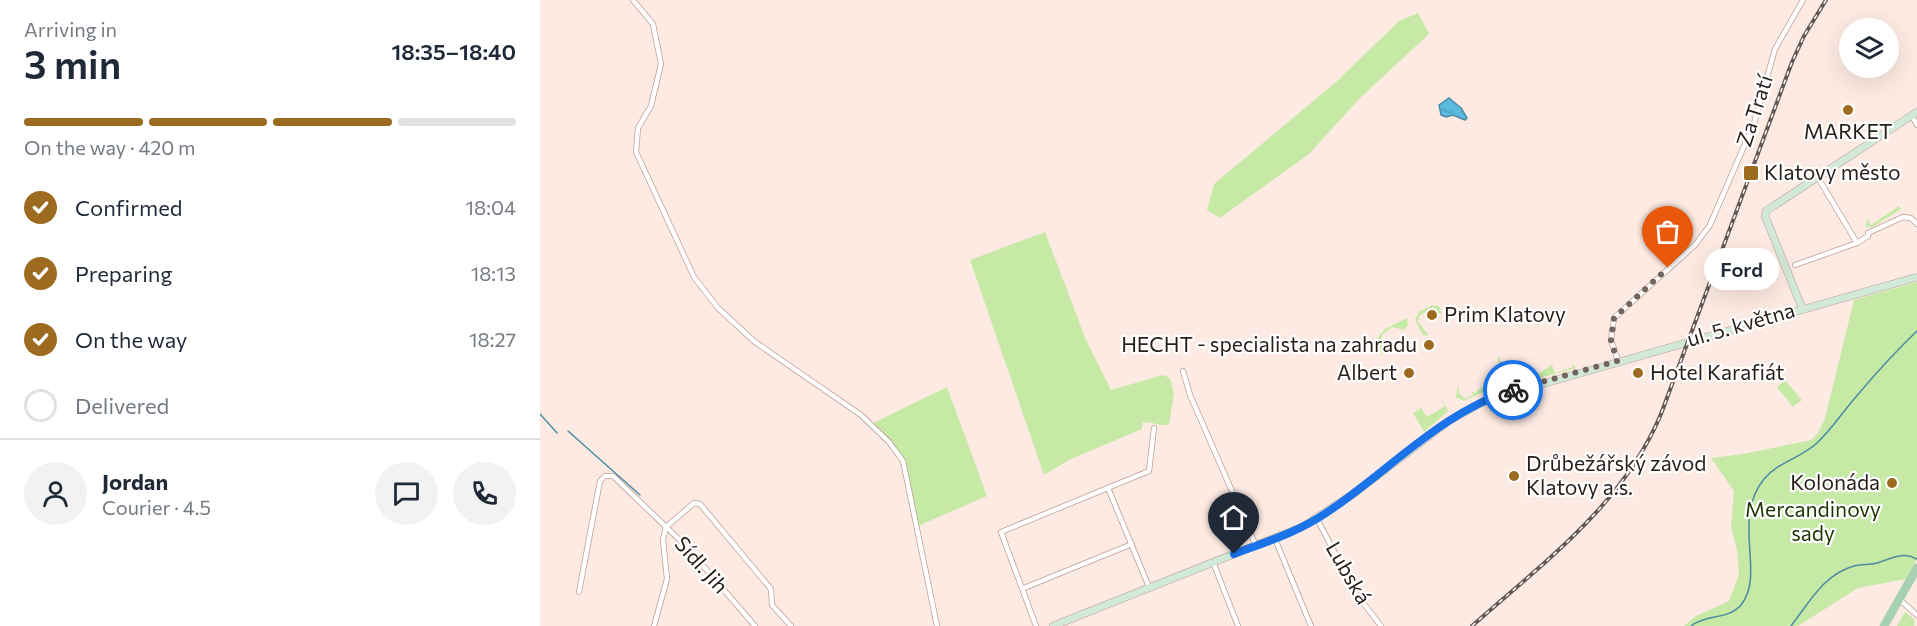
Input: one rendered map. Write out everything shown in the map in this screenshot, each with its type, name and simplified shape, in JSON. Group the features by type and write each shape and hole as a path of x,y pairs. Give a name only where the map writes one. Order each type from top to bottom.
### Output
{"main road":[{"path":"1884,626 1917,568"}],"street":[{"path":"633,0 652,24 661,64 651,106 638,128 636,152 694,277 718,308 755,342 861,415 889,442 903,461 937,626"},
{"name":"Za Tratí","path":"1617,361 1611,340 1614,318 1695,245 1710,225 1754,123 1775,49 1803,0"},
{"path":"1802,308 1765,214 1768,208 1914,114 1917,125"},
{"path":"1817,176 1857,243"},
{"path":"1795,265 1857,243 1868,236 1868,233 1903,217 1911,218 1917,225"},
{"name":"ul. 5. května","path":"1054,626 1275,539 1317,519 1450,420 1478,403 1515,390 1917,277"},
{"path":"1183,371 1190,396 1256,546"},
{"path":"1036,626 1024,588 1001,532 1149,471 1154,428"},
{"path":"579,592 602,478 609,476 616,478 666,527 694,503 700,504 771,589 772,605 791,626"},
{"path":"1108,488 1149,587"},
{"name":"Lubská","path":"1317,519 1357,594 1382,626"},
{"name":"Sídl. Jih","path":"654,626 667,579 663,540 666,527"},
{"name":"Sídl. Jih","path":"666,527 708,570 755,626"},
{"path":"1275,539 1311,626"},
{"path":"1024,588 1131,544"},
{"path":"1213,562 1238,626"},
{"path":"1899,598 1917,615"}],"green space":[{"path":"1418,13 1429,34 1360,98 1309,154 1220,218 1207,210 1214,184 1336,82 1399,21"},
{"path":"1899,206 1901,209 1873,227 1866,227 1867,218 1871,225"},
{"path":"1045,232 1086,340 1111,390 1163,375 1170,378 1174,393 1169,424 1142,423 1142,429 1071,459 1044,475 970,260"},
{"name":"Mercandinovy sady","path":"1917,282 1917,559 1906,579 1858,588 1798,626 1684,626 1696,616 1729,601 1739,575 1737,550 1731,527 1734,491 1711,458 1811,440 1818,433 1825,418 1854,300"},
{"path":"1432,305 1439,306 1442,313 1439,314 1433,307 1419,316 1418,322 1428,334 1426,336 1422,334 1415,319 1419,312"},
{"path":"1407,318 1408,325 1404,330 1392,327 1382,335 1383,356 1376,340 1385,329"},
{"path":"1499,357 1505,370 1511,372 1518,380 1538,374 1552,365 1555,373 1573,367 1572,363 1576,368 1521,383 1493,387 1505,382 1497,358"},
{"path":"1785,380 1802,400 1793,407 1777,387"},
{"path":"1488,382 1490,387 1488,390 1464,401 1456,397 1458,385 1459,393 1465,399 1473,395 1471,391 1475,393"},
{"path":"947,387 987,496 918,526 909,483 900,458 873,423"},
{"path":"1440,394 1448,411 1424,432 1413,413 1420,409 1420,406 1427,417 1445,406"},
{"path":"1905,612 1915,620 1914,626 1897,626"}],"water":[{"path":"1449,98 1461,108 1467,118 1465,120 1453,115 1446,117 1441,115 1439,105"}],"waterway":[{"path":"1691,626 1736,610 1748,592 1751,562 1750,512 1755,495 1764,479 1776,468 1817,443 1917,331"},
{"path":"540,414 557,433"},
{"path":"568,431 640,495"},
{"path":"1791,626 1818,590 1843,570 1901,556 1917,559"}],"railway":[{"path":"1472,626 1579,530 1626,477 1645,447 1661,414 1792,62 1804,36 1826,0"}],"way so far":[{"path":"1513,390 1617,361 1611,340 1611,325 1614,318 1668,268"}],"place":[{"name":"MARKET","path":"1848,110"},
{"name":"Klatovy město","path":"1751,173"},
{"name":"Ford","path":"1668,268"},
{"name":"Prim Klatovy","path":"1432,315"},
{"name":"HECHT - specialista na zahradu","path":"1429,345"},
{"name":"Albert","path":"1409,373"},
{"name":"Hotel Karafiát","path":"1638,373"},
{"name":"Drůbežářský závod Klatovy a.s.","path":"1514,476"},
{"name":"Kolonáda","path":"1892,483"}],"route":[{"path":"1234,554 1275,539 1317,519 1450,420 1478,403 1513,390"}]}
